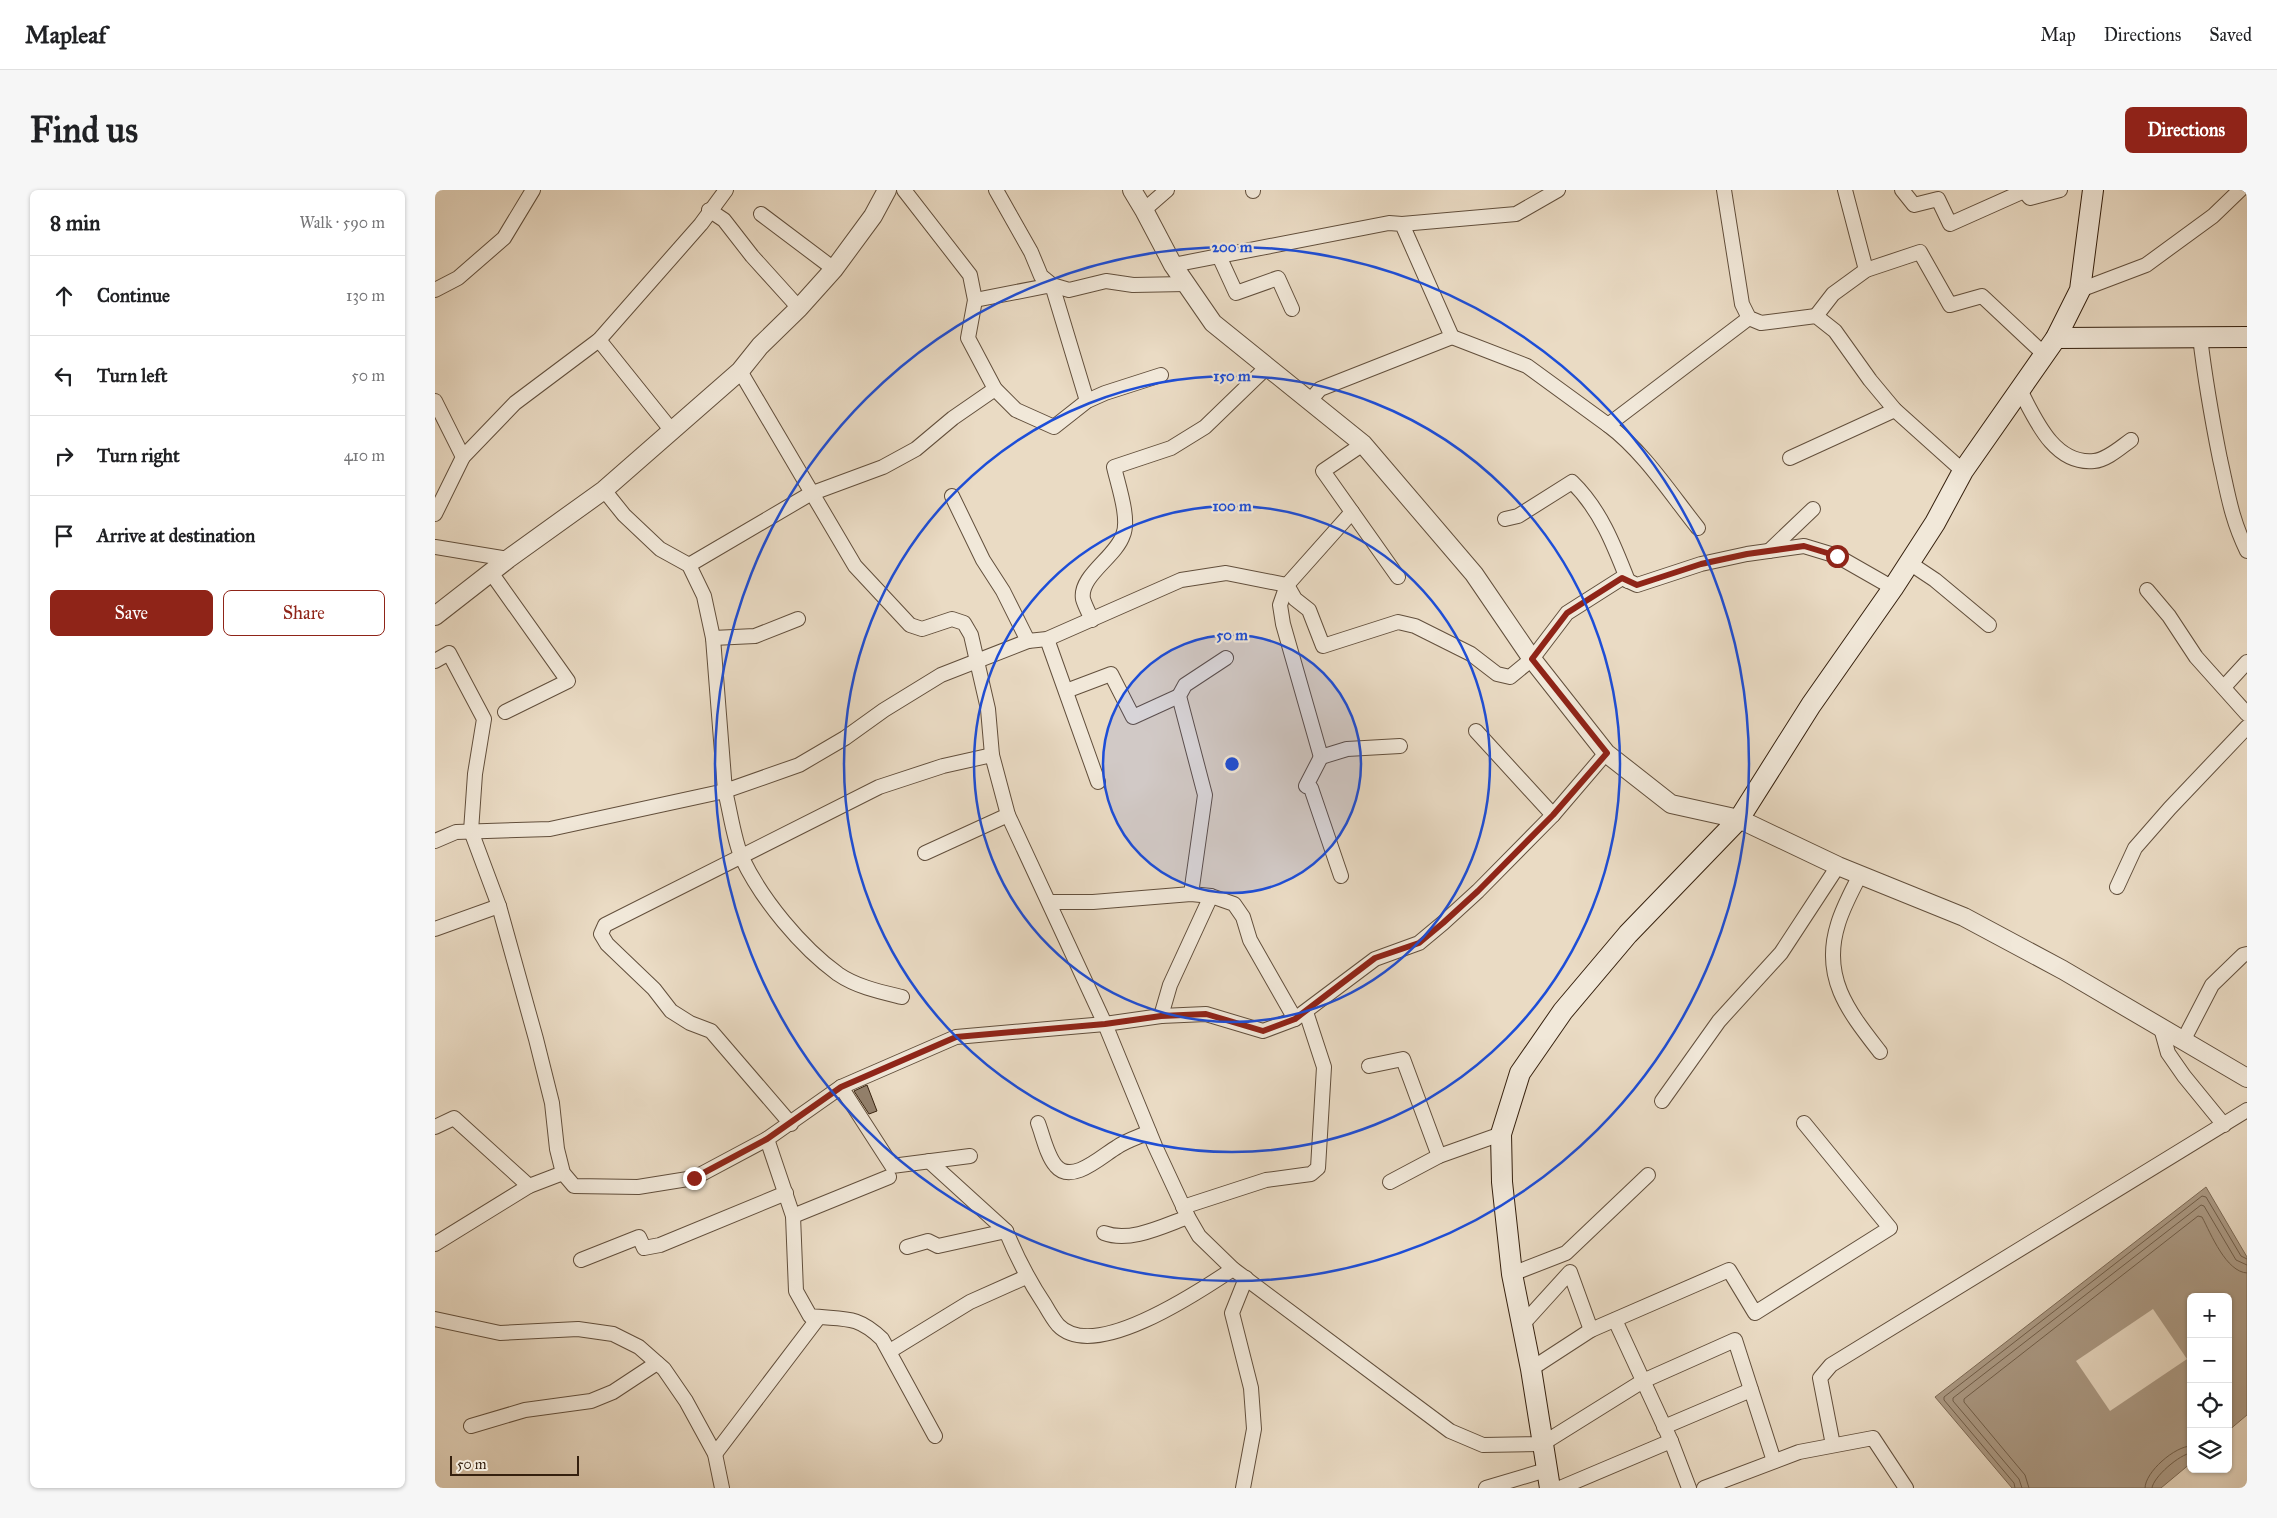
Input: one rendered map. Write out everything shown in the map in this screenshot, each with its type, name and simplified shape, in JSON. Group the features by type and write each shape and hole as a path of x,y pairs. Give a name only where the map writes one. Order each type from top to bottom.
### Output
{"main road":[{"path":"1548,1479 1531,1369 1512,1274 1502,1182 1501,1134 1520,1073 1563,1011 1629,934 1739,818 1811,705 1893,588 1908,562 1935,523 1963,471 2051,346 2080,290 2093,190"},
{"path":"2051,346 2247,337"}],"street":[{"path":"435,290 458,278 504,238 533,190"},
{"path":"435,514 463,457 515,403 599,340 701,224 709,210 726,190"},
{"path":"435,616 492,574 508,559 604,490 740,371 760,346 799,308 834,269 873,216 887,190"},
{"path":"904,190 970,275 975,300 968,338 995,389 1016,410 1054,427 1087,401 1105,393 1161,375"},
{"path":"996,190 1031,252 1041,276 1052,285 1069,290 1106,281 1133,285 1185,284"},
{"path":"1132,190 1173,266 1213,323 1266,368 1363,444 1474,574 1532,659 1607,753 1671,804 1739,818 1838,866 1964,917 2063,970 2247,1078"},
{"path":"1144,210 1167,190"},
{"path":"1173,266 1389,223 1402,224 1516,214 1559,190"},
{"path":"1724,190 1742,304 1749,318 1761,323 1816,316 1833,294 1866,270 1920,252 1950,306 1982,296 2051,346"},
{"path":"1845,190 1866,270"},
{"path":"1902,190 1914,205 1938,199 1951,224 2024,191 2030,198 2060,190"},
{"path":"2080,290 2146,265 2213,216 2241,190"},
{"path":"709,210 724,220 799,308"},
{"path":"761,214 834,269"},
{"path":"1402,224 1452,337"},
{"path":"1219,256 1235,293 1279,278 1292,309"},
{"path":"975,300 1052,285"},
{"path":"1052,285 1087,401"},
{"path":"1816,316 1835,331 1870,380 1895,410 1963,471"},
{"path":"1608,425 1749,318"},
{"path":"1309,402 1320,389 1452,337 1527,366 1626,438 1699,528"},
{"path":"2200,338 2209,406 2229,506 2236,528 2247,551"},
{"path":"599,340 672,431"},
{"path":"1092,620 1083,599 1083,589 1093,573 1108,558 1123,535 1125,520 1114,467 1171,448 1205,427 1266,368"},
{"path":"740,371 855,566 896,613 910,625 922,628 953,619 964,622 971,635 987,710 992,755 1008,815 1105,1024 1149,1132 1185,1212 1199,1236 1233,1269 1450,1431 1483,1445 1542,1444 1643,1381 1735,1340 1774,1461"},
{"path":"689,565 811,494 883,468 916,449 953,418 995,389"},
{"path":"2020,390 2040,429 2060,451 2075,459 2095,461 2110,454 2131,440"},
{"path":"435,401 463,457"},
{"path":"1790,458 1895,410"},
{"path":"1363,444 1323,471 1398,577"},
{"path":"1505,519 1517,516 1572,482 1587,496 1596,511 1614,546 1628,581"},
{"path":"604,490 623,516 660,548 689,565 705,596 713,638 725,791 741,857 762,891 795,936 839,975 869,989 903,997"},
{"path":"952,496 983,560 1003,591 1028,641"},
{"path":"1769,551 1813,509"},
{"path":"1321,757 1283,624 1280,605 1287,585 1352,512"},
{"path":"435,840 455,832 550,830 725,791 799,765 845,738 884,710 941,675 1028,641 1047,638 1181,580 1226,573 1287,585 1295,599 1309,610 1323,646 1398,622 1415,626 1471,654 1497,674 1511,677 1532,659 1567,613 1622,578 1637,585 1701,564 1804,546 1837,556 1893,588"},
{"path":"435,547 508,559"},
{"path":"1908,562 1935,580 1989,626"},
{"path":"492,574 568,681 505,712"},
{"path":"2147,590 2169,616 2196,657 2247,714"},
{"path":"713,638 755,636 798,619"},
{"path":"1047,638 1097,782"},
{"path":"435,661 449,653 484,719 475,774 471,831 499,906 549,1094 557,1149 563,1172 574,1186 638,1187 694,1178 767,1139 791,1124 841,1087 956,1037 1105,1024 1161,1016 1206,1014 1263,1031 1301,1015 1375,958 1419,943 1478,891 1553,815 1607,753"},
{"path":"1066,691 1111,674 1133,717 1179,696 1185,685 1226,658"},
{"path":"2224,687 2247,662"},
{"path":"1179,696 1205,795 1191,894"},
{"path":"2117,887 2135,848 2247,727"},
{"path":"1476,731 1553,815"},
{"path":"1341,876 1311,788 1305,786 1321,757 1347,749 1400,746"},
{"path":"791,1124 711,1031 690,1023 671,1011 654,989 607,944 601,934 605,925 879,787 943,766 992,755"},
{"path":"925,853 1008,815"},
{"path":"1663,1101 1719,1021 1781,953 1838,866"},
{"path":"1859,875 1838,924 1833,948 1834,970 1841,994 1850,1014 1880,1052"},
{"path":"1050,902 1093,902 1191,894 1211,896 1234,904 1243,917 1249,940 1301,1015 1324,1067 1318,1168 1311,1174 1266,1180 1185,1212 1140,1234 1112,1236 1104,1232"},
{"path":"1161,1016 1170,985 1211,896"},
{"path":"435,929 499,906"},
{"path":"2183,1041 2212,985 2243,955 2247,954"},
{"path":"2161,1028 2168,1053 2184,1076 2224,1124"},
{"path":"1369,1066 1403,1059 1439,1156"},
{"path":"841,1087 892,1166 970,1156"},
{"path":"1833,1445 1820,1378 1831,1365 2247,1110"},
{"path":"435,1127 454,1118 529,1186"},
{"path":"1038,1123 1056,1167 1065,1172 1076,1172 1090,1166 1119,1146 1149,1132"},
{"path":"1531,1369 1591,1330 1729,1270 1755,1313 1890,1228 1804,1123"},
{"path":"1390,1182 1439,1156 1501,1134"},
{"path":"767,1139 793,1216 795,1291 810,1316 858,1320 870,1327 882,1339 891,1351 935,1436"},
{"path":"929,1161 1006,1231 1026,1277 1059,1325 1075,1335 1096,1335 1122,1330 1151,1319 1233,1269"},
{"path":"435,1244 529,1186 563,1172"},
{"path":"1512,1274 1567,1253 1648,1174"},
{"path":"793,1216 889,1177"},
{"path":"581,1260 639,1237 644,1248 660,1245 786,1193"},
{"path":"907,1247 928,1241 938,1246 1006,1231"},
{"path":"1522,1325 1570,1272 1591,1330"},
{"path":"891,1351 970,1302 1026,1277"},
{"path":"1243,1488 1254,1429 1251,1388 1233,1313 1245,1278"},
{"path":"715,1454 819,1317"},
{"path":"435,1319 500,1332 578,1329 613,1334 639,1347 657,1363 686,1401 715,1454 722,1488"},
{"path":"1615,1320 1671,1441 1689,1488"},
{"path":"471,1426 525,1410 591,1400 613,1392 657,1363"},
{"path":"1664,1427 1751,1390"},
{"path":"1705,1488 1723,1485 1774,1461 1799,1452 1873,1438 1906,1488"},
{"path":"1560,1488 1671,1441"},
{"path":"1486,1488 1548,1479"}],"water":[{"path":"2206,1187 2247,1257 2247,1415 2232,1428 2232,1293 2187,1293 2187,1466 2161,1488 2012,1488 1935,1397"}],"pier":[{"path":"2153,1309 2187,1359 2110,1411 2076,1361"}],"building":[{"path":"867,1085 877,1111 869,1114 854,1091"}],"route":[{"path":"694,1178 767,1139 791,1124 841,1087 956,1037 1105,1024 1161,1016 1206,1014 1263,1031 1295,1019 1375,958 1419,943 1443,923 1478,891 1553,815 1607,753 1532,659 1567,613 1622,578 1637,585 1701,564 1747,554 1804,546 1837,556"}]}
